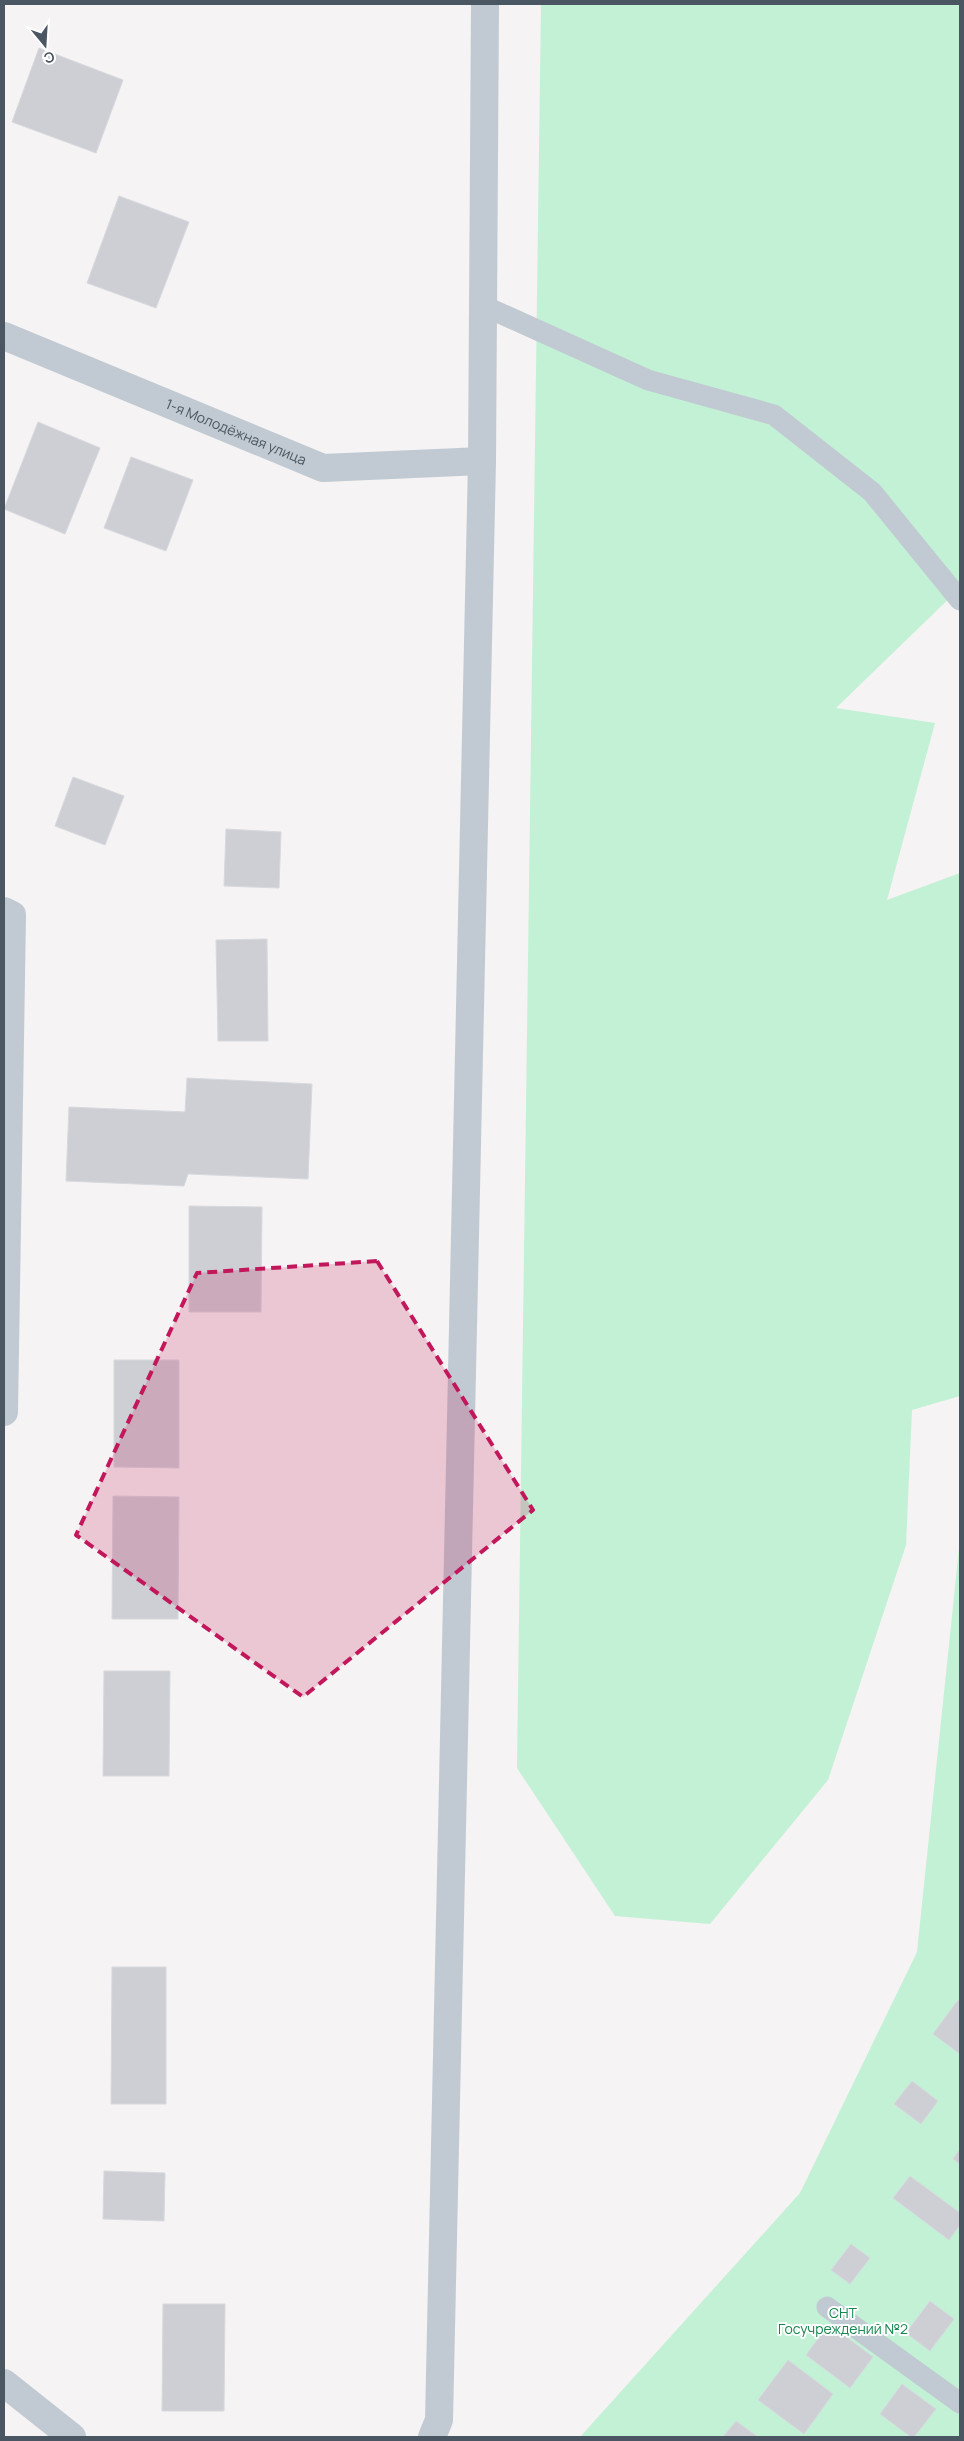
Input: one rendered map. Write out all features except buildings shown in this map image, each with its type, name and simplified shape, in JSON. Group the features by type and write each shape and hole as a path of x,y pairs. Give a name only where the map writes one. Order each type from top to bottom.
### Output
{"street":[{"path":"432,2437 439,2420 440,2400 482,461 485,4"},
{"name":"1-я Молодёжная улица","path":"4,336 323,468 482,461"},
{"path":"4,911 12,915 4,1412"},
{"path":"4,2383 72,2437"}],"lane":[{"path":"484,306 648,380 774,415 872,492 960,600"},
{"path":"827,2307 960,2403"}],"highlighted area":[{"path":"377,1261 533,1510 303,1697 76,1535 197,1273"}],"green space":[{"path":"541,4 960,4 960,588 836,708 935,723 887,900 960,873 960,1396 912,1410 906,1545 828,1780 710,1924 615,1916 517,1768"},
{"name":"СНТ Госучреждений №2","path":"960,1539 960,2437 580,2437 800,2193 917,1952"}]}
